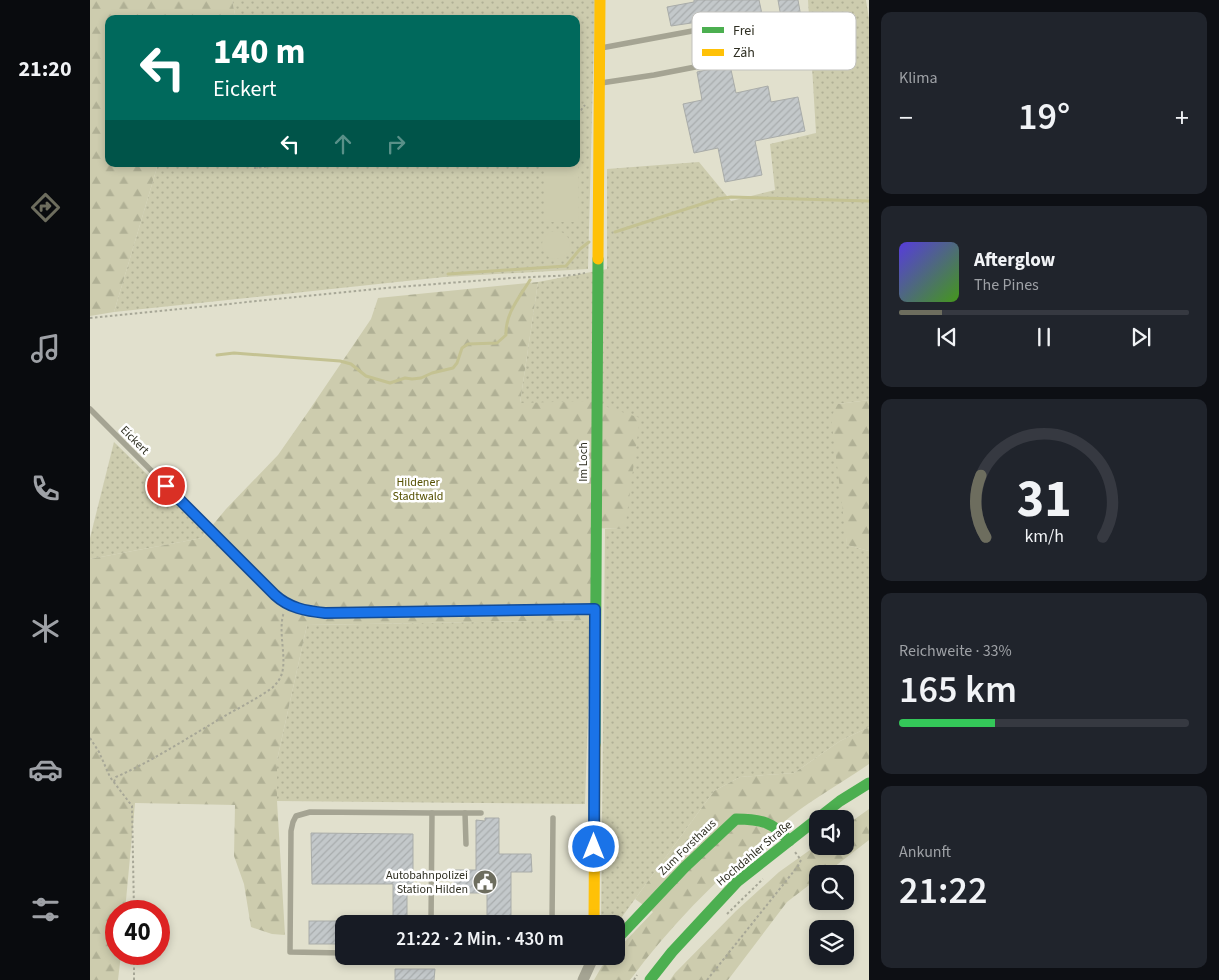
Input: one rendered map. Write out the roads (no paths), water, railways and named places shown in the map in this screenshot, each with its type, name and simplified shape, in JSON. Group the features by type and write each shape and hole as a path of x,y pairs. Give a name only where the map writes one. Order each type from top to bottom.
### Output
{"street":[{"name":"Im Loch","path":"594,915 600,0"},
{"name":"Hochdahler Straße","path":"650,980 672,952 737,882 840,801 869,783"},
{"name":"Zum Forsthaus","path":"625,930 685,866 736,819 759,819 780,830 789,841"},
{"path":"583,980 590,965"}],"lane":[{"path":"600,49 692,31"},
{"path":"599,83 692,68"},
{"name":"Eickert","path":"90,408 275,595 288,605 325,613 595,609"},
{"path":"335,952 290,952 291,831 296,816 310,812 481,813"},
{"path":"432,813 432,915"},
{"path":"466,813 466,844"},
{"path":"552,915 553,818"}],"waterway":[{"path":"615,232 717,199 731,197 869,201"},
{"path":"448,274 566,266 580,249 589,242"},
{"path":"217,355 234,353 340,361 351,364 366,376 390,383 405,378 421,378 453,368 457,363 462,348 468,344 497,343 506,335 510,313 530,280"}],"place":[{"name":"Autobahnpolizei Station Hilden","path":"485,882"}],"park label":[{"name":"Hildener Stadtwald","path":"418,489"}]}
